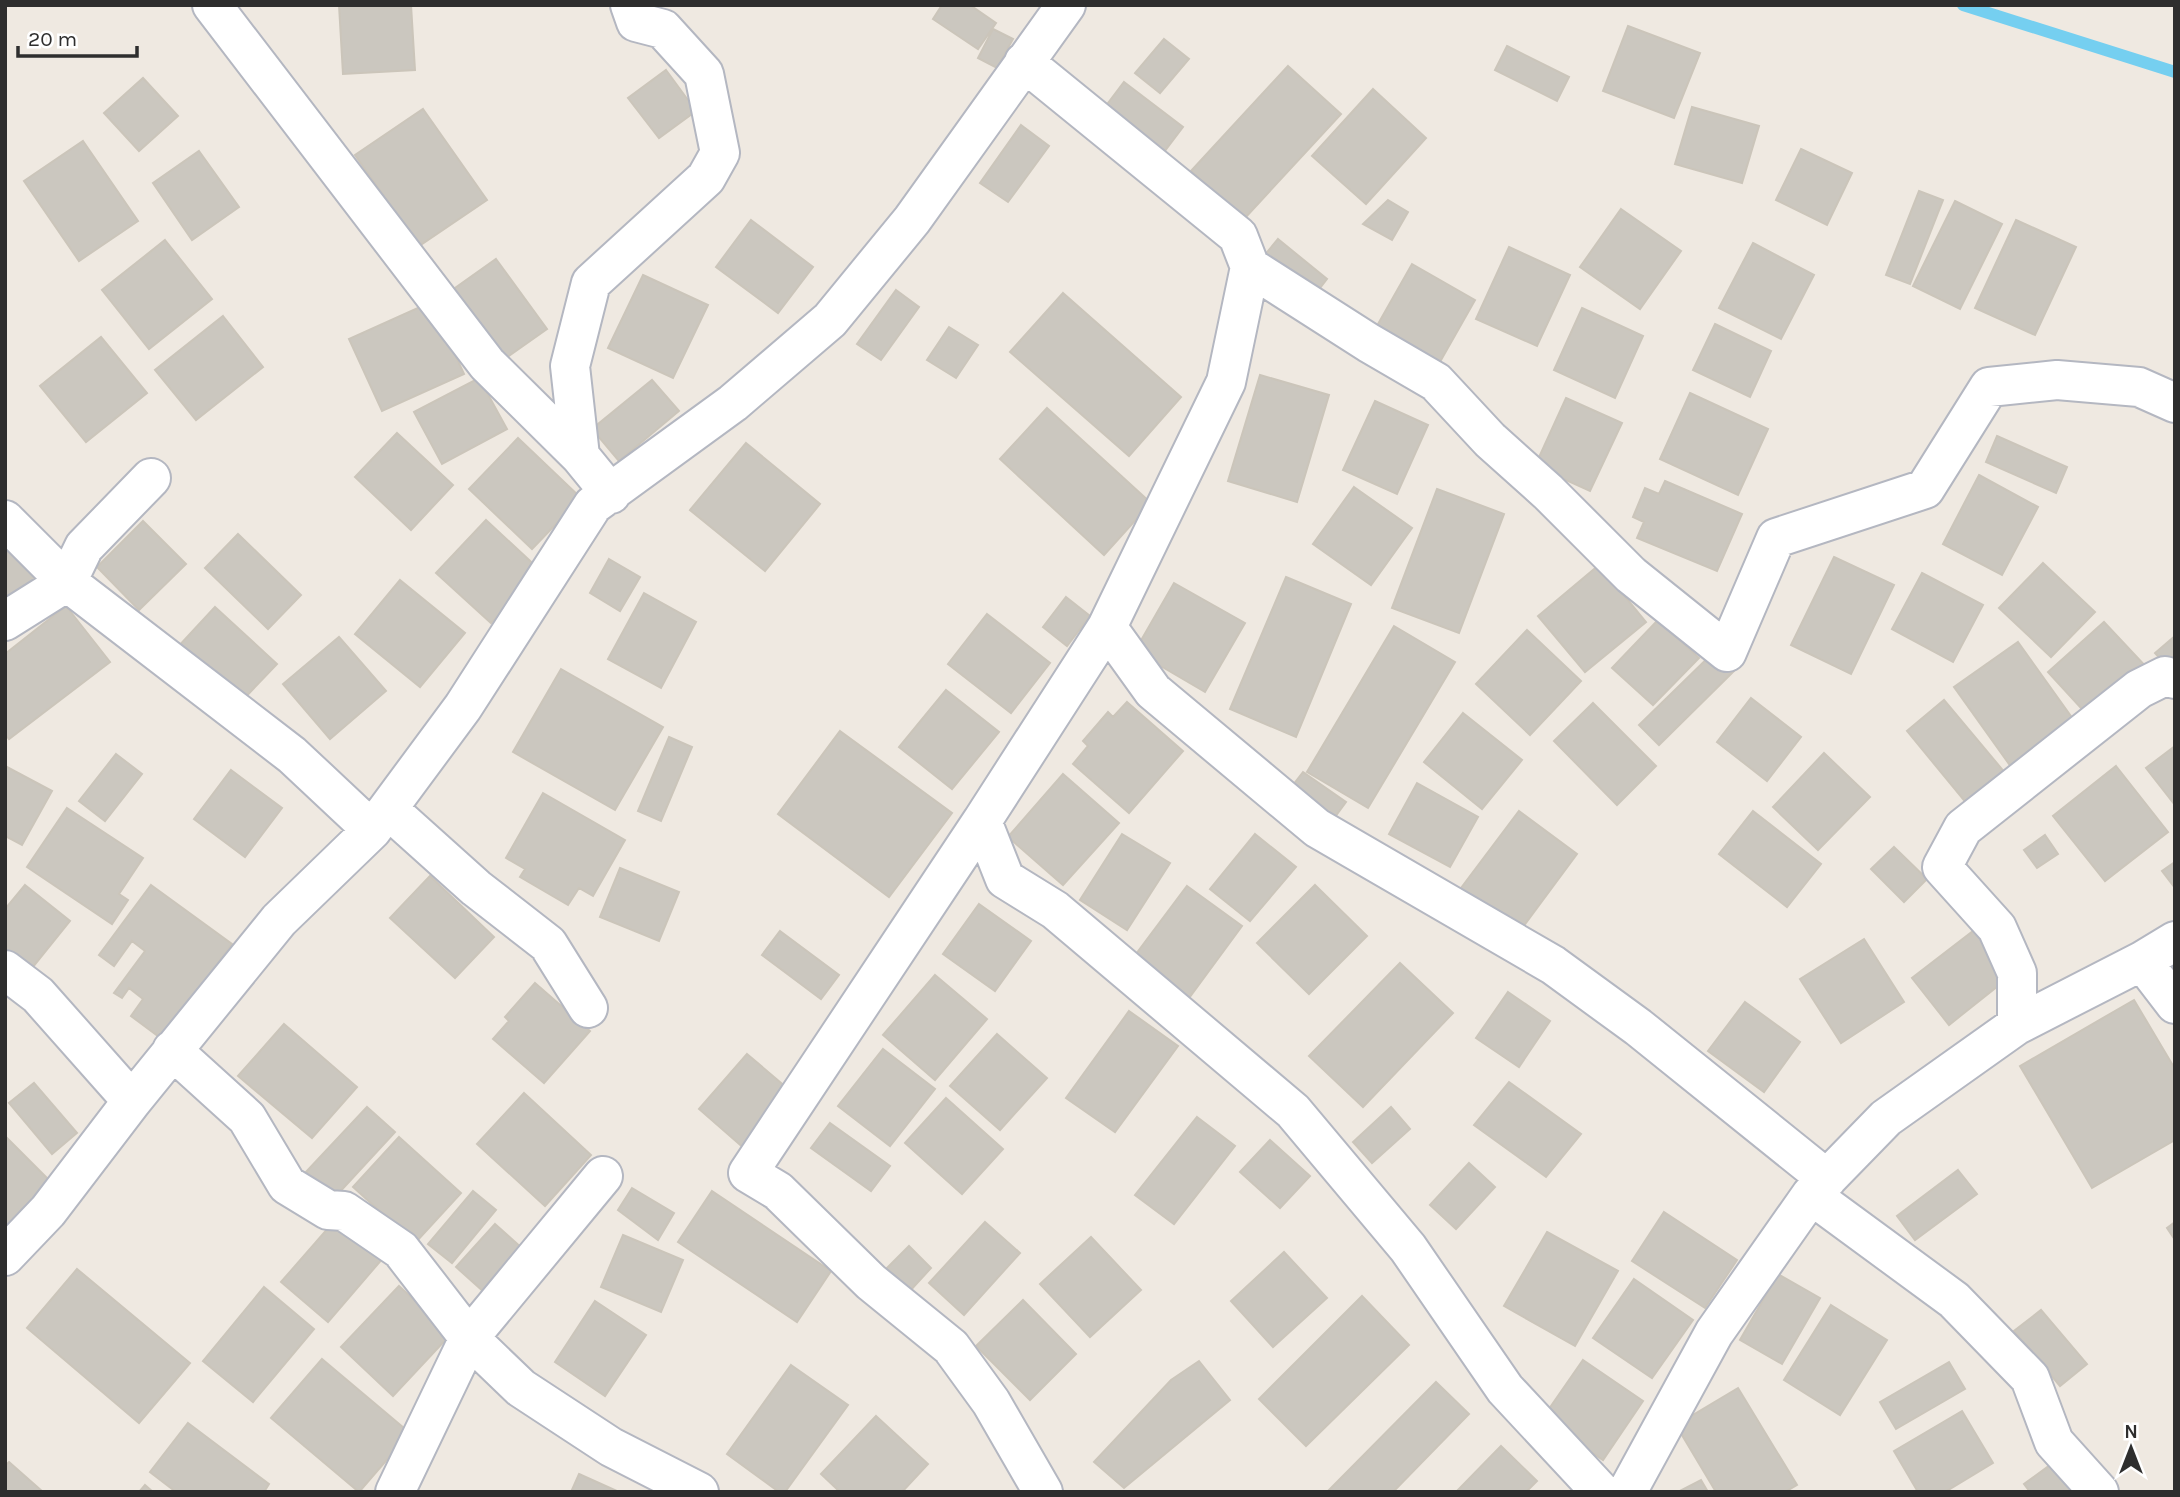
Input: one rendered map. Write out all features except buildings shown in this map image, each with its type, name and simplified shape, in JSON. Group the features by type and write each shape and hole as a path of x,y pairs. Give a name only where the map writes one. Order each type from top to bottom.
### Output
{"street":[{"path":"212,5 487,364 580,456 611,494"},
{"path":"580,456 570,366 591,283 706,178 720,153 704,74 663,29 636,22 630,5"},
{"path":"5,1256 48,1211 131,1101 279,920 380,819 463,707 593,505 733,403 830,320 912,220 1066,5"},
{"path":"1024,62 1238,236 1250,267 1226,382 1107,627 982,821 748,1173 778,1191 871,1282 951,1347 991,1402 1043,1492"},
{"path":"1250,267 1436,382 1490,440 1548,492 1631,575 1727,652 1776,538 1924,489 1989,387 2057,380 2139,387 2175,403"},
{"path":"5,621 68,582 84,547 151,478"},
{"path":"5,520 68,582 292,755 476,888 548,944 587,1007"},
{"path":"1107,627 1153,691 1317,828 1553,965 1638,1027 1819,1187 1954,1300 2030,1378 2054,1443 2099,1492"},
{"path":"2017,1025 2017,972 1997,928 1942,867 1964,828 2139,689 2165,676 2175,679"},
{"path":"982,821 1005,879 1055,910 1293,1111 1408,1248 1506,1389 1601,1492"},
{"path":"1627,1492 1714,1333 1819,1187 1886,1118 2017,1025 2142,961 2175,941"},
{"path":"2142,961 2175,1004"},
{"path":"5,970 38,995 131,1101"},
{"path":"172,1050 247,1118 287,1185 327,1210 344,1211 401,1250 469,1338 521,1388 580,1429 699,1492"},
{"path":"395,1492 469,1338 603,1176"}],"waterway":[{"path":"1963,5 2175,72"}]}
